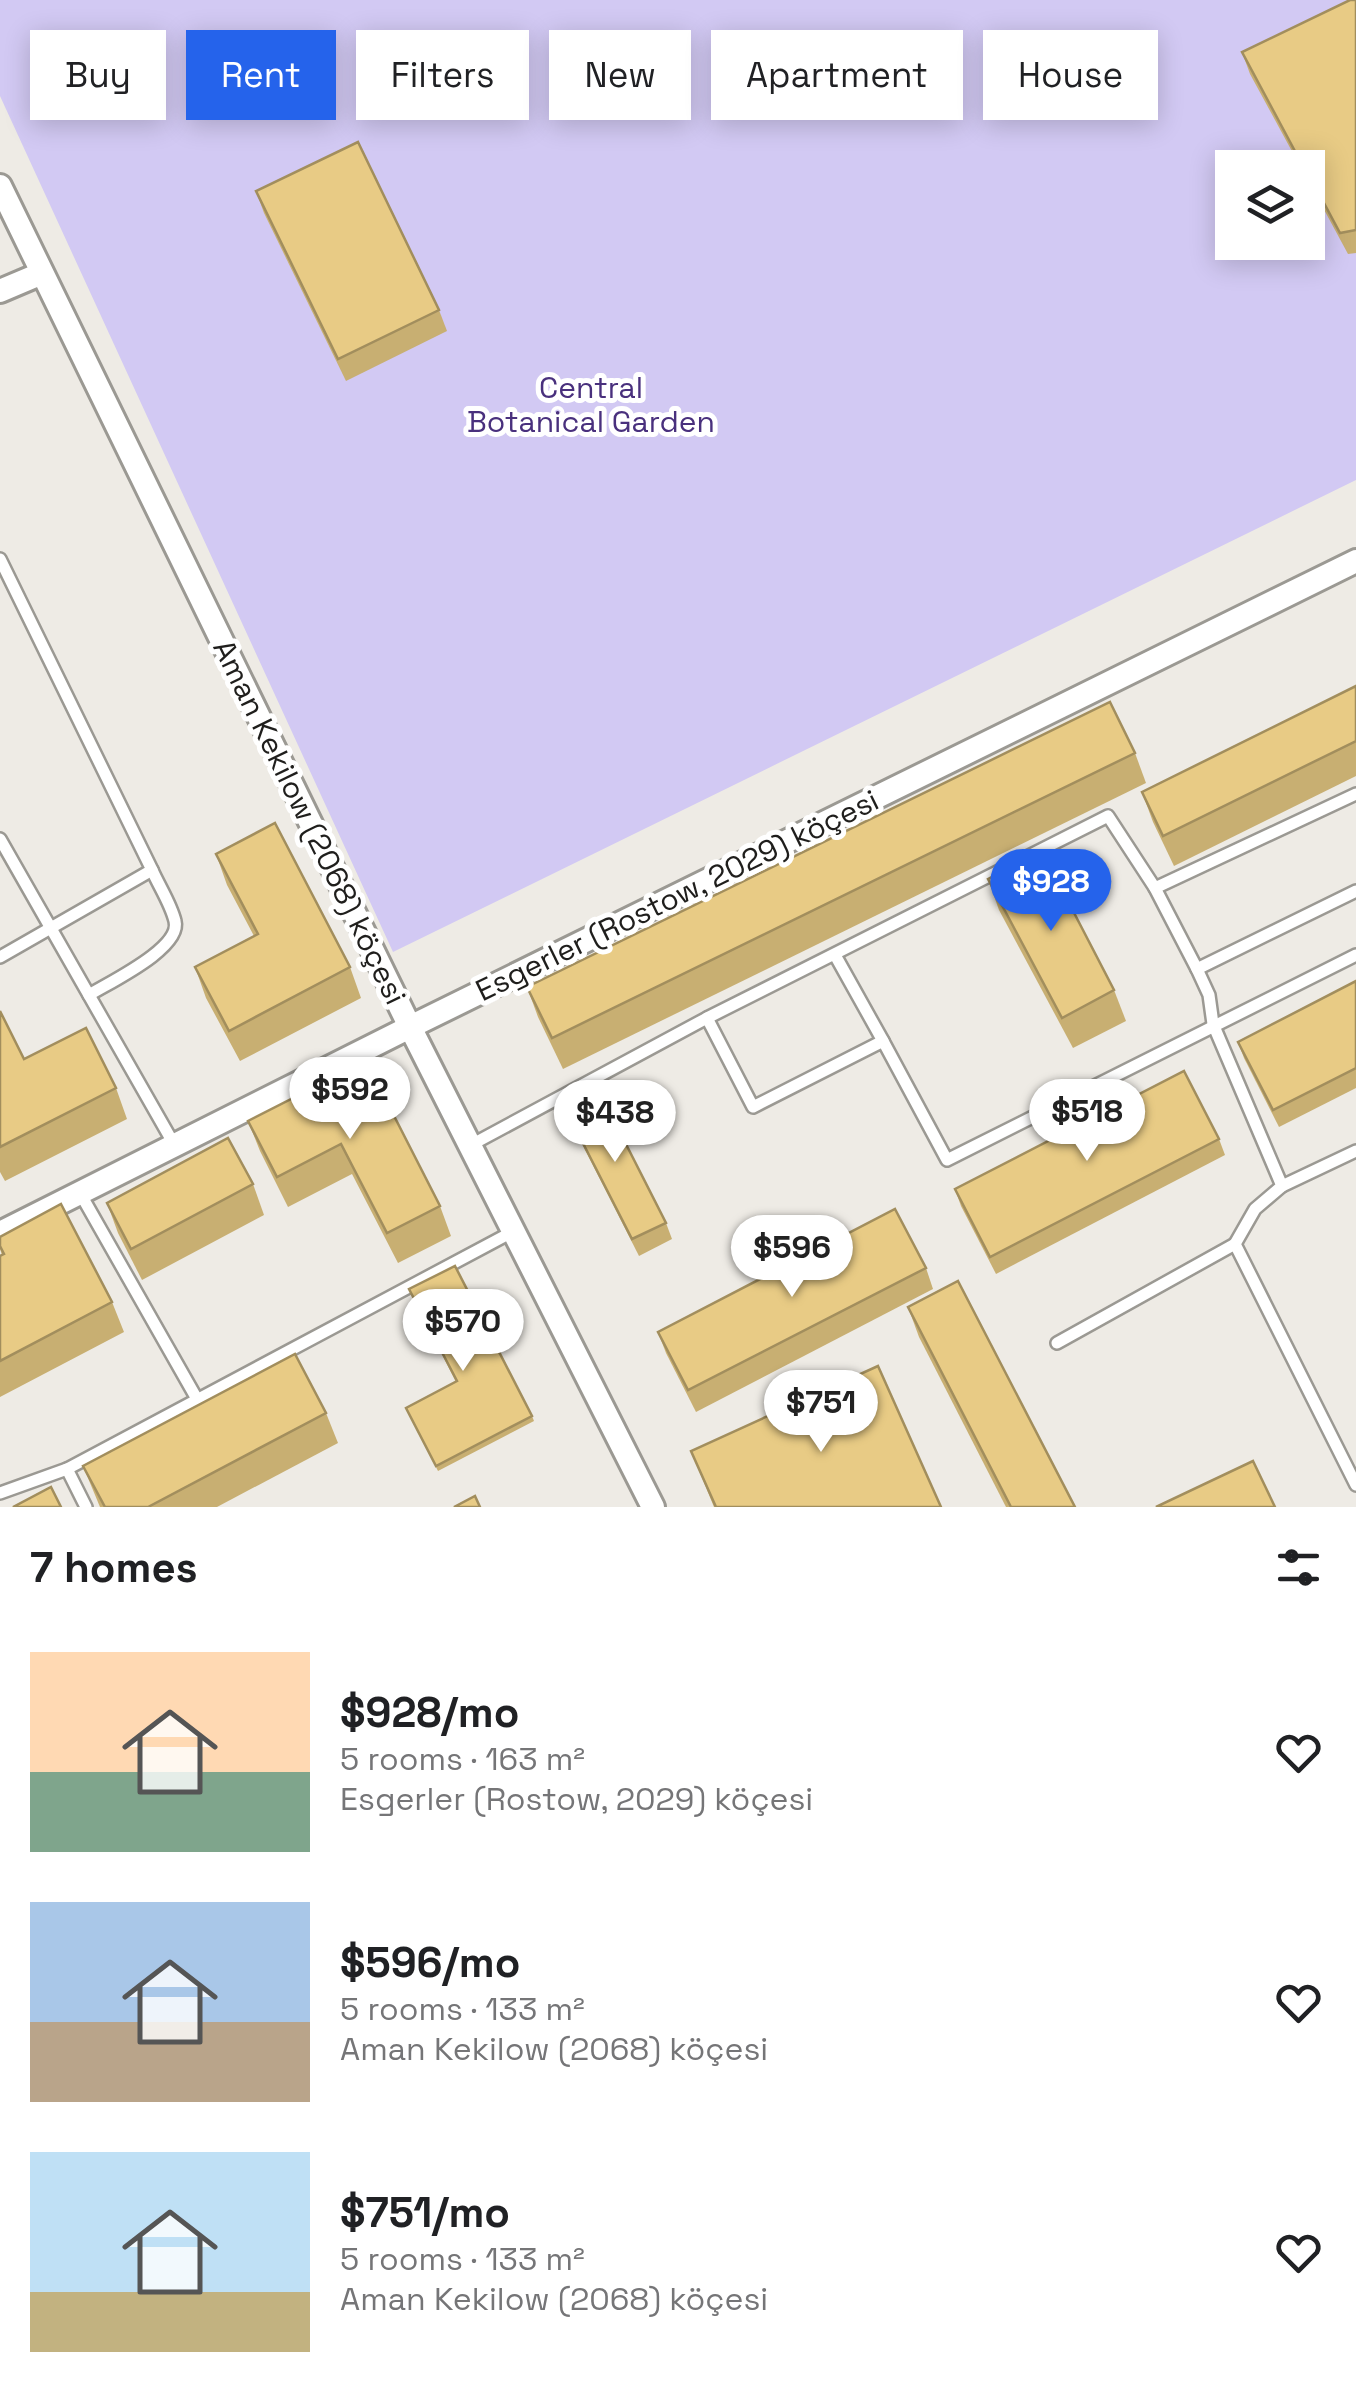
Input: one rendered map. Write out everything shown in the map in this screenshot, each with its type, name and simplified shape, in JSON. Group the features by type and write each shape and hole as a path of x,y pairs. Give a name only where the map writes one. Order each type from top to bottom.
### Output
{"street":[{"name":"Aman Kekilow (2068) köçesi","path":"0,186 410,1026 654,1507"},
{"path":"0,291 40,274"},
{"name":"Esgerler (Rostow, 2029) köçesi","path":"0,1233 410,1026 1356,561"}],"lane":[{"path":"0,559 177,924 174,938 161,950 89,995"},
{"path":"1154,888 1356,794"},
{"path":"472,1145 707,1018 1103,817 1113,820 1197,969 1209,995 1213,1024 1282,1186"},
{"path":"0,839 175,1146"},
{"path":"0,957 152,870"},
{"path":"1197,969 1356,891"},
{"path":"835,955 947,1160 1356,954"},
{"path":"707,1018 753,1107 883,1042"},
{"path":"1057,1343 1235,1244 1255,1209 1282,1186 1356,1151"},
{"path":"80,1193 198,1399"},
{"path":"0,1493 67,1468 514,1231"},
{"path":"1235,1244 1356,1484"},
{"path":"67,1468 86,1507"}],"green space":[{"name":"Central Botanical Garden","path":"0,0 1356,0 1356,480 393,952 0,96"}],"building":[{"path":"1356,0 1356,230 1340,233 1325,205 1325,150 1294,150 1242,52"},
{"path":"358,142 439,310 338,359 256,191"},
{"path":"1356,686 1356,741 1163,836 1142,792"},
{"path":"1110,702 1135,753 552,1038 527,987"},
{"path":"275,823 350,967 229,1031 195,967 258,934 216,854"},
{"path":"1042,851 1114,990 1062,1018 988,879"},
{"path":"1356,981 1356,1068 1273,1110 1238,1042"},
{"path":"0,1011 24,1059 86,1028 116,1088 0,1147"},
{"path":"366,1061 440,1206 387,1233 341,1144 277,1177 248,1121"},
{"path":"1184,1071 1219,1139 990,1257 955,1189"},
{"path":"599,1091 666,1223 632,1239 565,1108"},
{"path":"228,1138 253,1184 131,1249 107,1203"},
{"path":"61,1204 112,1302 0,1361 0,1256 4,1254 0,1237"},
{"path":"895,1209 926,1268 688,1390 658,1332"},
{"path":"455,1266 532,1416 436,1466 406,1408 457,1381 409,1289"},
{"path":"958,1281 1075,1507 1011,1507 908,1307"},
{"path":"295,1354 326,1413 148,1507 105,1507 83,1466"},
{"path":"878,1366 941,1507 716,1507 691,1451"},
{"path":"1253,1461 1275,1507 1156,1507"},
{"path":"51,1487 61,1507 13,1507"},
{"path":"475,1496 480,1507 454,1507"}]}
